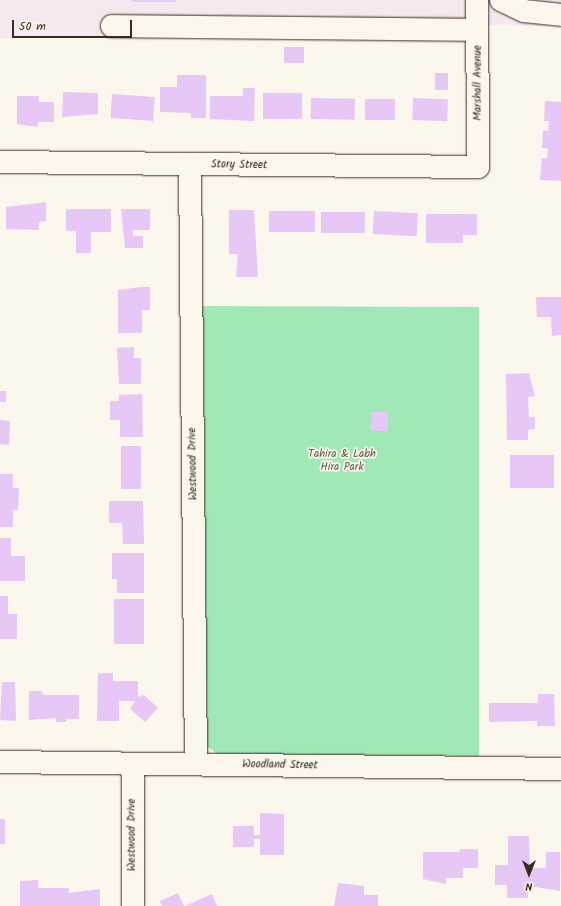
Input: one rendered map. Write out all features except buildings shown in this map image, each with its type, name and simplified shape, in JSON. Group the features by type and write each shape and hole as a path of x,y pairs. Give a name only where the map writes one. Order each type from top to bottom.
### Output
{"street":[{"name":"Marshall Avenue","path":"477,0 478,167"},
{"path":"501,0 524,11 561,15"},
{"path":"112,26 477,30"},
{"name":"Story Street","path":"0,162 478,167"},
{"name":"Westwood Drive","path":"190,164 196,764"},
{"name":"Woodland Street","path":"0,762 561,768"},
{"name":"Westwood Drive","path":"133,764 133,906"}],"shaded area":[{"path":"0,0 561,0 561,26 109,20 109,38 0,38"}],"green space":[{"name":"Tahira & Labh Hira Park","path":"202,306 479,307 479,756 217,754 207,746"}]}
